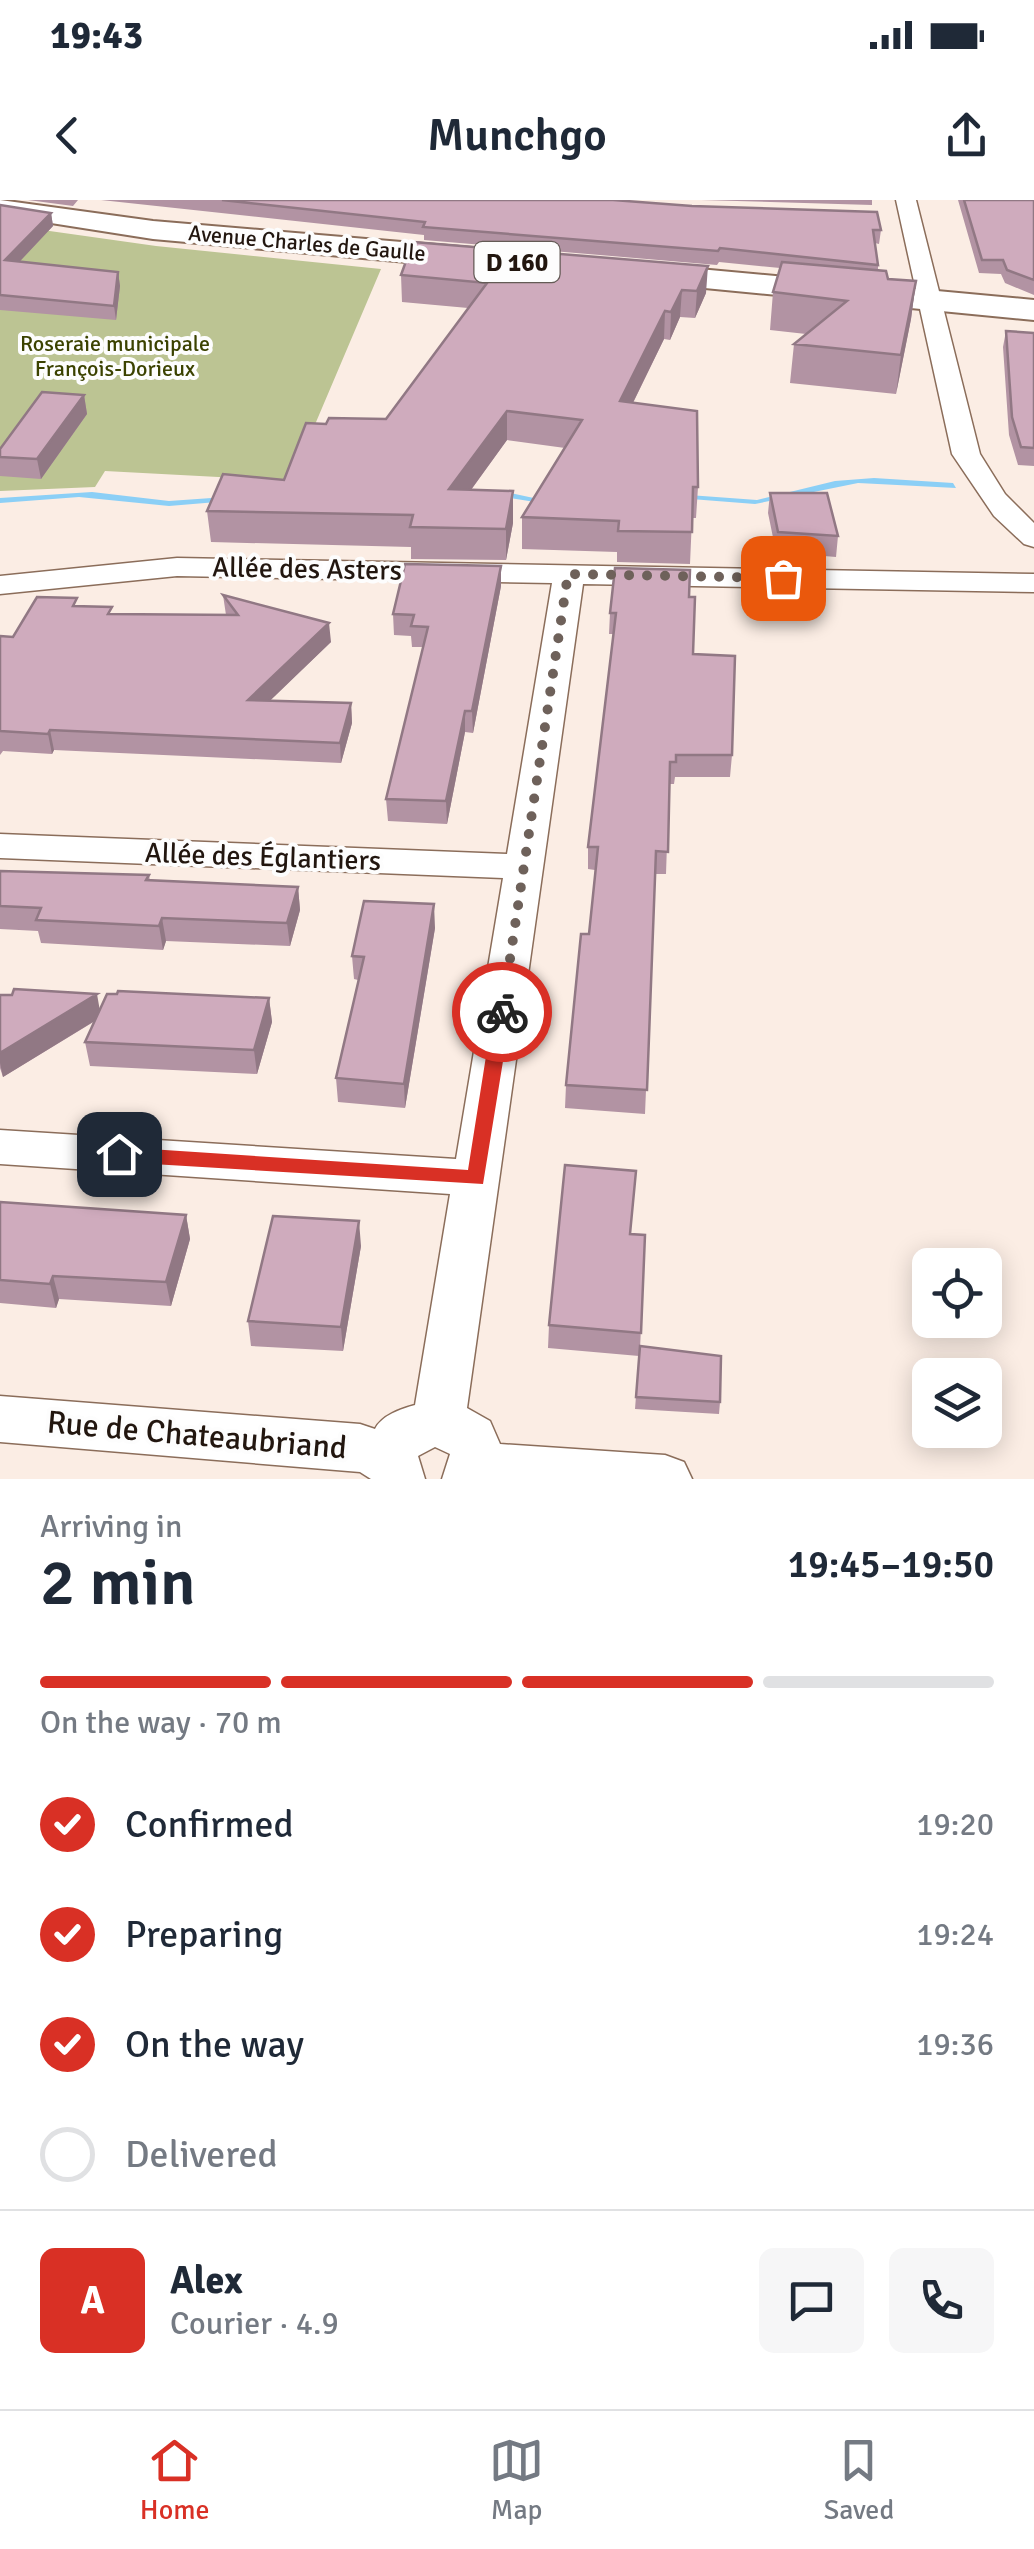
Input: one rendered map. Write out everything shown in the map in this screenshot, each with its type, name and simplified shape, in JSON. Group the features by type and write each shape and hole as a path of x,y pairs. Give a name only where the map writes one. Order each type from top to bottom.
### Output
{"main road":[{"name":"Avenue Charles de Gaulle","path":"0,206 153,230 523,262"},
{"path":"601,270 1034,310"}],"street":[{"path":"904,210 933,300 966,454 990,496 1034,538"},
{"name":"Allée des Asters","path":"0,585 176,567 1034,583"},
{"path":"439,1422 568,574"},
{"name":"Allée des Églantiers","path":"0,846 526,867"},
{"path":"0,1147 476,1178"},
{"name":"Rue de Chateaubriand","path":"1,1420 360,1448 395,1469"},
{"path":"395,1469 402,1436 426,1423 439,1422 464,1432 472,1441 472,1472 664,1479"}],"green space":[{"name":"Roseraie municipale François-Dorieux","path":"0,224 156,246 381,269 291,481 105,471 95,487 0,491"}],"water":[{"path":"874,478 953,483 956,488 858,483 755,504 678,498 554,505 510,498 253,499 169,506 79,497 0,503 0,498 92,492 169,501 240,496 506,492 543,500 675,494 757,500 835,481"}],"building":[{"path":"222,200 613,200 877,212 881,230 873,230 878,265 720,248 718,251 423,227 425,222"},
{"path":"964,200 1034,200 1034,280 1007,270 1003,260 982,260"},
{"path":"0,205 51,213 5,260 118,272 114,306 0,295"},
{"path":"413,242 708,266 697,291 682,290 671,312 665,311 620,401 697,411 698,487 693,487 692,532 618,531 619,521 522,517 582,420 507,411 449,489 513,491 506,529 410,527 413,515 207,511 223,474 284,480 306,423 326,424 329,418 386,419 487,283 401,275"},
{"path":"782,262 886,271 888,279 916,281 901,355 794,344 847,301 773,292"},
{"path":"1006,331 1034,333 1034,448 1021,447 1012,417"},
{"path":"42,392 84,395 37,459 0,457 0,449"},
{"path":"770,493 827,493 838,536 778,532"},
{"path":"405,564 501,566 472,711 465,711 446,801 386,799 428,627 411,626 414,615 393,614"},
{"path":"615,568 690,570 689,597 695,597 693,654 735,656 732,755 676,755 676,762 670,762 668,852 656,851 647,1090 566,1085 581,934 589,934 598,847 588,847 616,613 610,613"},
{"path":"223,595 329,623 248,700 351,703 340,743 0,731 0,636 13,637 37,597 77,598 73,606 112,607 108,614 238,615"},
{"path":"0,871 149,875 146,880 298,887 287,923 162,918 159,926 36,920 41,908 0,906"},
{"path":"364,901 434,904 404,1084 336,1078 364,957 352,956"},
{"path":"14,989 97,994 0,1053 0,995 12,995"},
{"path":"118,991 269,998 254,1050 85,1042 107,994"},
{"path":"565,1165 636,1171 630,1234 645,1235 641,1333 549,1325"},
{"path":"0,1202 186,1215 166,1282 53,1276 50,1284 0,1280"},
{"path":"273,1216 359,1221 341,1327 248,1321"},
{"path":"640,1346 721,1356 720,1402 636,1397"}],"way so far":[{"path":"502,1012 568,574 783,578"}],"route":[{"path":"119,1154 476,1178 502,1012"}]}
